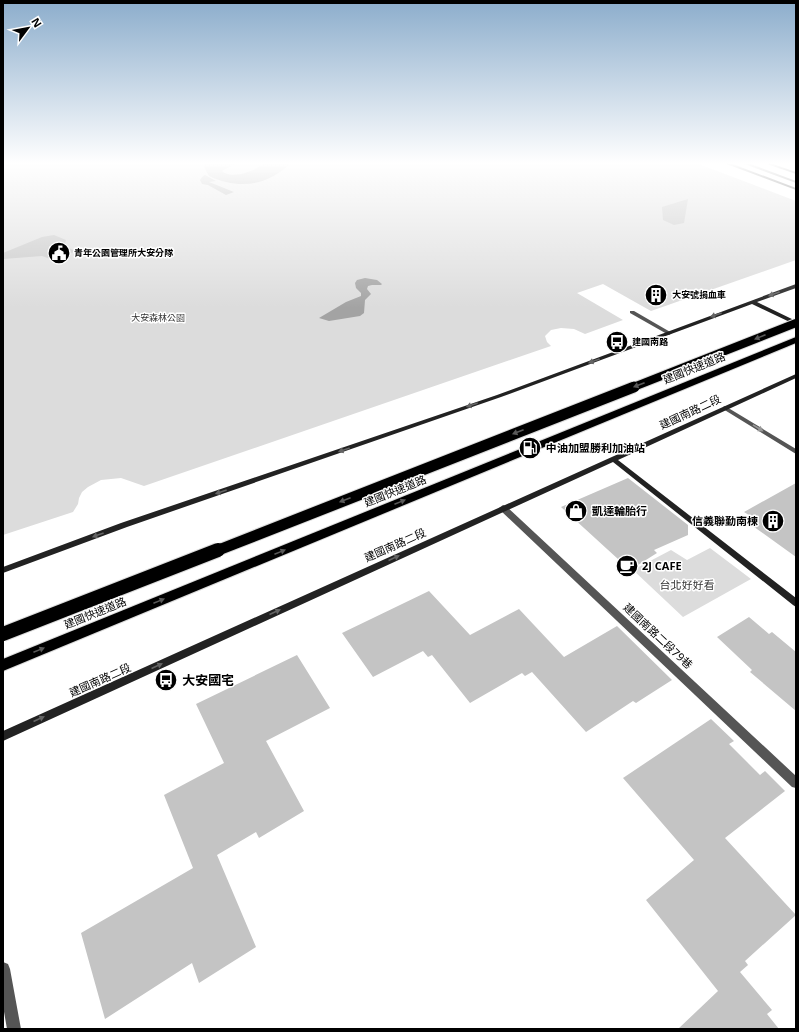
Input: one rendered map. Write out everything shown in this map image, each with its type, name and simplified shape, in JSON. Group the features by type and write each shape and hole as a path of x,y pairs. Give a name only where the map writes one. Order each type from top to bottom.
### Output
{"highway":[{"name":"建國快速道路","path":"3,634 796,323"},
{"name":"建國快速道路","path":"3,665 796,340"}],"street":[{"path":"3,570 124,525 499,396 796,286"},
{"path":"752,302 796,323"},
{"path":"632,312 669,333"},
{"name":"建國南路二段","path":"3,736 796,376"},
{"path":"725,408 796,452"},
{"path":"614,459 796,603"},
{"name":"建國南路二段79巷","path":"503,508 796,783"},
{"path":"3,969 14,1029"}],"green space":[{"name":"大安森林公園","path":"3,211 796,211 796,260 651,311 603,284 577,293 623,320 585,334 574,329 561,328 551,330 545,336 547,342 551,346 144,486 121,478 101,480 82,492 78,504 73,512 3,535"},
{"name":"台北好好看","path":"710,548 751,579 683,617 633,570 671,550 687,560"}],"shaded area":[{"path":"365,278 377,280 382,284 368,286 367,289 371,294 365,300 364,313 360,316 329,321 319,318 346,302 361,296 361,293 356,288 355,283 357,280"}],"building":[{"path":"662,211 686,211 684,223 674,225 663,220"},
{"path":"54,235 66,240 64,246 78,252 61,254 53,260 42,256 3,259 3,253 42,237"},
{"path":"628,478 688,525 688,535 654,550 657,553 630,570 561,507"},
{"name":"信義聯勤南棟","path":"796,483 796,557 750,524 752,522 747,519 752,517 744,512"},
{"path":"429,591 470,635 519,609 564,657 617,626 672,680 636,703 633,701 586,732 532,672 525,676 522,673 470,703 432,655 428,657 423,651 373,677 342,633"},
{"path":"749,617 769,634 772,632 796,652 796,711 750,672 752,670 717,637"},
{"path":"297,655 330,708 266,741 304,811 259,838 256,832 217,855 256,947 199,983 192,963 105,1019 81,933 193,868 164,795 224,763 196,704"},
{"path":"711,719 734,741 729,744 760,775 765,771 785,791 725,838 796,915 745,961 748,965 740,972 772,1010 767,1014 779,1029 678,1029 718,991 646,900 694,860 623,778"}],"place":[{"name":"青年公園管理所大安分隊","path":"59,253"},
{"name":"大安號捐血車","path":"656,295"},
{"name":"建國南路","path":"617,342"},
{"name":"中油加盟勝利加油站","path":"530,448"},
{"name":"凱達輪胎行","path":"576,511"},
{"name":"信義聯勤南棟","path":"773,521"},
{"name":"2J CAFE","path":"627,566"},
{"name":"大安國宅","path":"166,680"}]}
